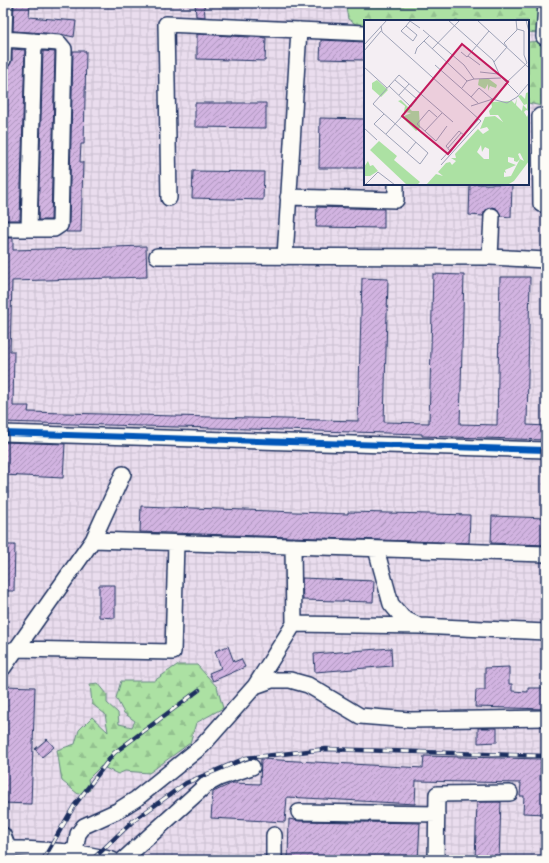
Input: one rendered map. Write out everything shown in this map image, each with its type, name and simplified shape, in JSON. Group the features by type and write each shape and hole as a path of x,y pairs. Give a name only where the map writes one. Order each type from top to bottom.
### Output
{"street":[{"path":"544,37 546,3"},
{"path":"3,60 4,9"},
{"path":"169,198 166,24 364,33"},
{"path":"285,257 300,30"},
{"path":"3,229 54,229 60,225 64,49 59,43 4,39"},
{"path":"29,229 34,41"},
{"path":"546,116 540,116 541,204 546,204"},
{"path":"288,197 396,200 396,185"},
{"path":"490,257 492,216"},
{"path":"157,256 490,257 546,260"},
{"path":"3,433 546,450"},
{"path":"3,668 9,652 93,540 123,474"},
{"path":"93,540 546,554"},
{"path":"9,652 173,652 176,543"},
{"path":"75,852 78,834 84,826 117,811 136,799 202,746 255,686 294,624 293,546"},
{"path":"376,549 391,604 403,618 420,626"},
{"path":"294,624 420,626 546,632"},
{"path":"255,686 272,680 290,680 308,685 360,716 410,720 546,718"},
{"path":"123,860 206,784 252,767"},
{"path":"436,860 437,794 510,793"},
{"path":"299,812 437,814"},
{"path":"274,835 274,860"},
{"path":"6,848 75,852 95,855 112,860"}],"shaded area":[{"path":"3,3 546,3 546,860 3,860"}],"green space":[{"path":"352,3 545,3 537,33 529,32 529,20 364,20 364,29 348,19 346,8"},
{"path":"546,41 546,107 529,103 529,42"},
{"path":"177,665 197,665 217,687 223,708 196,723 190,743 149,773 125,771 118,774 101,766 88,779 90,790 78,794 62,781 57,750 75,744 79,730 92,717 108,732 105,714 92,704 90,684 98,683 107,694 107,703 118,713 119,724 132,727 135,721 124,713 116,698 121,681 154,681"}],"building":[{"path":"14,3 30,3 29,17 76,21 74,37 60,34 13,31"},
{"path":"195,3 204,3 205,17 196,16"},
{"path":"197,34 266,38 265,61 197,59"},
{"path":"321,40 364,42 364,60 320,59"},
{"path":"12,49 25,50 20,220 3,220 7,68 12,61"},
{"path":"43,51 55,52 51,220 38,220"},
{"path":"73,51 86,51 84,144 81,144 80,162 83,162 81,232 66,232 69,225"},
{"path":"195,103 266,103 266,128 195,127"},
{"path":"320,118 364,119 364,168 319,168"},
{"path":"193,171 264,172 263,200 192,198"},
{"path":"470,185 512,185 511,217 501,216 497,209 492,207 485,211 483,216 469,215"},
{"path":"317,207 384,209 384,228 316,227"},
{"path":"3,238 13,238 13,250 146,246 147,277 12,281 10,351 14,351 13,406 29,406 28,412 358,421 362,278 388,279 384,422 429,423 433,274 464,275 460,424 497,425 500,277 530,277 527,425 546,426 546,440 422,436 422,434 3,422"},
{"path":"3,442 65,444 63,478 3,475"},
{"path":"141,506 348,514 348,512 470,515 469,543 140,532"},
{"path":"492,516 546,518 546,545 491,543"},
{"path":"6,545 15,545 14,591 5,591"},
{"path":"302,578 374,581 373,602 303,600"},
{"path":"99,585 115,585 115,618 99,617"},
{"path":"228,646 234,662 241,659 245,667 213,681 209,673 221,668 215,651"},
{"path":"391,648 392,666 315,672 314,654"},
{"path":"509,667 509,684 512,684 512,691 528,692 528,688 546,688 546,709 475,707 476,690 485,690 485,668"},
{"path":"4,686 35,687 31,804 3,803"},
{"path":"478,728 497,728 497,742 478,743"},
{"path":"47,739 54,747 42,757 35,749"},
{"path":"424,756 541,759 540,780 546,780 546,814 523,813 524,796 520,796 521,783 416,781 415,804 287,797 285,822 211,818 213,792 233,783 260,784 261,759 423,768"},
{"path":"477,802 501,802 499,860 475,860"},
{"path":"289,819 299,821 420,823 418,860 288,860"}],"railway":[{"path":"43,860 74,806 114,753 199,690"},
{"path":"92,860 133,821 186,783 246,758 326,749 546,756"}],"cycle path":[{"path":"3,433 546,450"}]}
